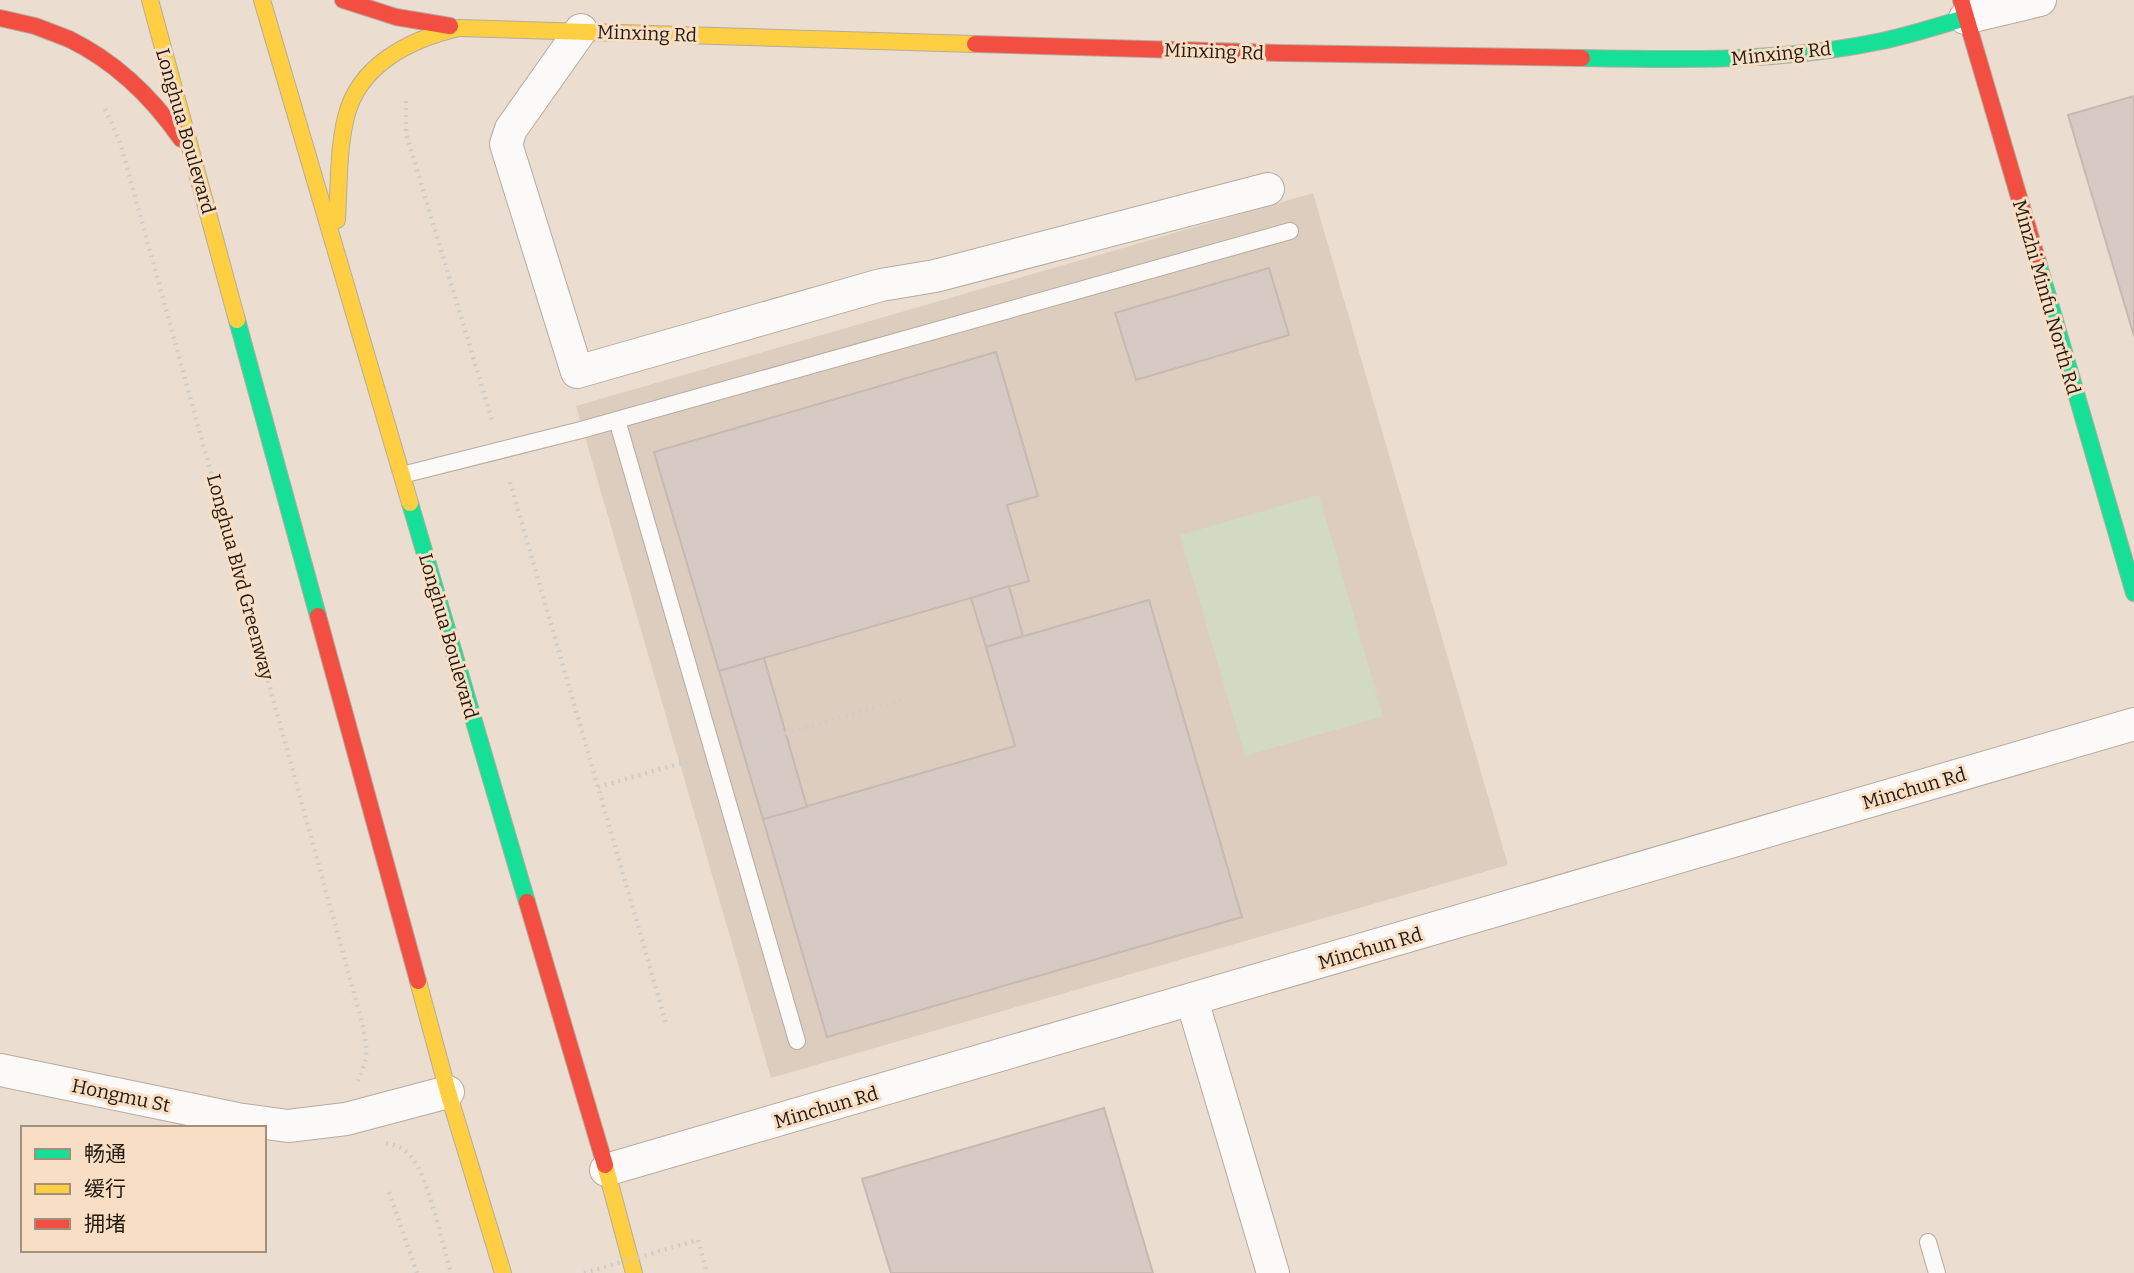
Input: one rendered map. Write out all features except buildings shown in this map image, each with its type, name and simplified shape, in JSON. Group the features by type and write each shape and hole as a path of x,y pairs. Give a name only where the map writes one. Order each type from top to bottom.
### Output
{"main road":[{"name":"Longhua Boulevard","path":"149,0 198,170 449,1092 503,1273"},
{"name":"Longhua Boulevard","path":"262,0 634,1273"},
{"path":"344,0 396,18 459,28"},
{"name":"Minxing Rd","path":"459,28 1266,53 1710,60 1799,54 1882,41 1963,9"},
{"name":"Minzhi Minfu North Rd","path":"1963,9 2134,593"},
{"path":"0,18 34,26 69,39 108,62 169,120 198,170"},
{"path":"335,244 345,120 362,83 378,64 397,49 431,33 459,28"}],"street":[{"path":"1963,9 2040,0"},
{"path":"581,30 511,129 506,144 577,372 881,285 935,276 1268,189"},
{"name":"Minchun Rd","path":"606,1170 2134,724"},
{"path":"1192,1000 1273,1273"},
{"name":"Hongmu St","path":"0,1070 237,1119 288,1126 346,1119 449,1092"}],"lane":[{"path":"402,475 501,452 1290,232"},
{"path":"617,420 797,1041"},
{"path":"1928,1242 1937,1273"}],"path":[{"path":"406,101 406,133 492,420"},
{"name":"Longhua Blvd Greenway","path":"104,107 123,155 362,1022 367,1046 366,1065 357,1082"},
{"path":"510,482 666,1023"},
{"path":"598,787 905,699"},
{"path":"385,1143 398,1146 412,1157 422,1176 451,1273"},
{"path":"388,1192 417,1273"},
{"path":"584,1273 698,1240 707,1273"}],"shaded area":[{"path":"1313,193 1508,865 771,1078 576,406"}],"green space":[{"path":"1319,495 1383,716 1245,756 1180,535"}],"traffic: fast":[{"path":"1582,58 1695,59 1807,53 1882,41 1965,18"},
{"path":"2038,262 2134,593"},
{"path":"237,320 318,616"},
{"path":"410,503 527,902"}],"traffic: slow":[{"path":"150,0 237,320"},
{"path":"262,0 410,503"},
{"path":"459,28 975,44"},
{"path":"337,220 343,130 353,98 362,82 375,68 406,47 459,28"},
{"path":"418,981 448,1092 503,1273"},
{"path":"605,1165 634,1273"}],"traffic: jam":[{"path":"343,0 396,17 450,26"},
{"path":"1961,0 2038,262"},
{"path":"0,18 35,26 69,39"},
{"path":"69,39 102,58 132,82 158,109 181,139"},
{"path":"975,44 1582,58"},
{"path":"318,616 418,981"},
{"path":"527,902 605,1165"}]}
